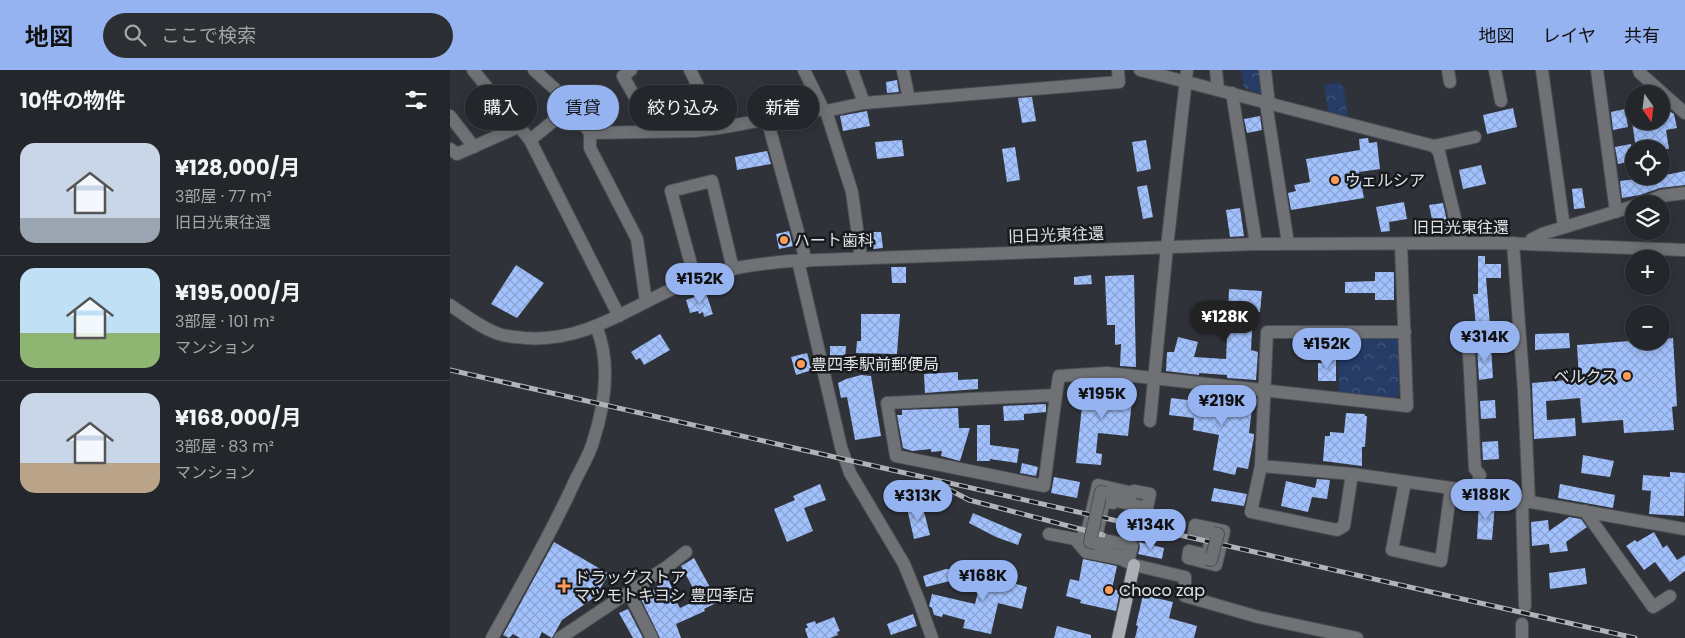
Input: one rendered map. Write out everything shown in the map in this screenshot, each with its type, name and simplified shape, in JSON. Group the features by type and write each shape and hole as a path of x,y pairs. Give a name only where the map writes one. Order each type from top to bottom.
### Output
{"main road":[{"path":"1118,638 1134,565"}],"street":[{"path":"472,70 484,85"},
{"path":"534,70 551,85"},
{"path":"631,70 623,76 654,131"},
{"path":"690,70 698,85"},
{"path":"804,70 825,110 852,192 861,258"},
{"path":"852,70 864,103"},
{"path":"903,70 909,99"},
{"path":"819,111 864,103 1119,82 1118,70"},
{"path":"1140,70 1186,76 1218,90 1267,104 1434,146 1475,136"},
{"path":"1216,70 1218,90"},
{"path":"1265,70 1267,104 1288,243"},
{"path":"1495,70 1502,101"},
{"path":"1542,70 1564,227"},
{"path":"1597,70 1616,212"},
{"path":"1639,70 1640,73 1685,113"},
{"path":"1150,421 1186,76"},
{"path":"1232,93 1256,244"},
{"path":"450,116 474,147"},
{"path":"530,140 547,126"},
{"path":"450,149 457,154 511,130"},
{"path":"521,130 530,140 618,316"},
{"path":"588,130 590,133 590,148 637,239 646,302"},
{"path":"590,133 703,130"},
{"path":"770,130 802,261 842,447 850,473 904,564 932,638"},
{"path":"1434,146 1439,152 1461,243"},
{"path":"696,279 671,191 712,181 733,269"},
{"path":"1670,195 1685,193"},
{"path":"1532,244 1532,239 1542,234 1625,209"},
{"name":"旧日光東往還","path":"450,305 488,329 500,334 533,339 578,333 696,279 733,269 802,261 1288,243 1513,243 1685,250"},
{"path":"1513,243 1524,391 1525,606"},
{"path":"1056,394 887,403 896,456 1044,486 1059,376 1107,373 1407,406 1401,244"},
{"path":"492,638 553,528 593,442 603,405 605,375 601,337 596,326"},
{"path":"1352,474 1344,526 1337,530 1251,512 1261,466 1267,332 1405,332"},
{"path":"1468,335 1475,469 1480,475 1476,492"},
{"path":"1261,466 1352,474 1451,488 1685,529"},
{"path":"1405,482 1392,550 1441,561 1451,488"},
{"path":"1098,485 1133,493 1134,491 1150,494 1147,508 1113,500 1113,503 1104,501 1096,538 1132,546 1129,558 1084,547 1086,540 1082,539 1084,532 1087,533 1098,485"},
{"path":"1096,543 1090,542 1101,492 1106,493"},
{"path":"1585,511 1653,607 1670,596"},
{"path":"1195,525 1224,532 1216,565 1188,558 1189,552 1207,556 1212,536 1194,532 1195,525"},
{"path":"1207,559 1211,560 1218,534 1213,533"},
{"path":"1048,534 1075,539 1086,552 1121,559 1134,565 1185,577 1185,596 1258,616 1357,638"},
{"path":"560,638 629,593 686,552"},
{"path":"629,593 652,638"},
{"path":"1522,624 1522,638"}],"green space":[{"path":"1241,70 1259,70 1263,94 1244,88"},
{"path":"1340,82 1341,86 1344,86 1348,118 1328,111 1324,85"},
{"path":"1338,336 1394,337 1398,341 1399,394 1395,399 1339,393"}],"building":[{"path":"897,80 899,92 887,93 886,82"},
{"path":"1032,97 1036,121 1022,123 1018,98"},
{"path":"1513,108 1517,127 1487,134 1483,115"},
{"path":"1625,109 1625,128 1613,130 1611,112"},
{"path":"867,111 870,126 843,131 840,116"},
{"path":"1670,112 1674,114 1677,128 1670,129"},
{"path":"1260,116 1262,130 1247,133 1244,119"},
{"path":"1633,130 1666,130 1668,140 1635,140"},
{"name":"ウェルシア","path":"1368,138 1369,143 1377,142 1380,169 1359,172 1364,198 1291,210 1288,193 1296,191 1294,185 1310,182 1306,159 1360,150 1359,139"},
{"path":"902,140 904,156 877,159 875,142"},
{"path":"1146,140 1151,169 1137,172 1132,142"},
{"path":"1625,145 1625,163 1618,164 1615,147"},
{"path":"1015,147 1020,180 1007,182 1002,149"},
{"path":"767,151 771,164 737,170 735,157"},
{"path":"1481,165 1486,184 1463,189 1459,170"},
{"path":"1685,171 1685,185 1660,188 1640,195 1625,195 1625,198 1622,198 1620,181 1625,180 1625,185 1670,185 1670,174"},
{"path":"1147,185 1153,217 1143,219 1137,187"},
{"path":"1582,188 1585,208 1574,209 1572,189"},
{"path":"1404,202 1407,219 1389,222 1390,231 1381,232 1376,207"},
{"path":"1443,203 1449,231 1435,233 1429,205"},
{"path":"1240,208 1244,236 1230,237 1226,210"},
{"name":"ハート歯科","path":"789,231 793,246 779,249 776,234"},
{"path":"871,232 881,232 883,248 873,249"},
{"path":"1478,256 1485,256 1485,264 1501,264 1501,278 1486,278 1490,325 1476,327 1473,294 1478,294"},
{"path":"516,265 544,283 517,318 491,304"},
{"path":"891,267 906,267 906,283 892,283"},
{"path":"1375,272 1394,272 1394,300 1375,300 1375,293 1345,293 1345,282 1375,281"},
{"path":"1091,275 1092,284 1074,285 1074,277"},
{"path":"1134,275 1136,367 1120,366 1121,344 1115,345 1115,325 1107,325 1105,276"},
{"path":"1229,289 1262,291 1260,312 1253,312 1251,350 1258,352 1256,380 1227,378 1227,375 1199,373 1199,375 1166,371 1167,352 1174,352 1178,337 1198,342 1194,357 1226,359"},
{"path":"706,293 713,314 704,317 703,312 699,314 698,311 690,313 686,300"},
{"path":"861,314 900,314 897,354 856,353 857,341 861,341"},
{"path":"1569,333 1570,348 1535,350 1535,334"},
{"path":"660,334 670,350 644,365 640,358 636,360 631,352"},
{"name":"ベルクス","path":"1670,338 1673,338 1677,406 1672,407 1674,430 1624,433 1623,420 1582,423 1580,398 1546,401 1547,420 1575,418 1576,436 1534,439 1532,383 1579,379 1577,345 1625,341 1625,350 1670,350"},
{"path":"830,346 846,346 845,360 830,359"},
{"path":"1491,346 1493,378 1479,380 1477,347"},
{"path":"807,353 812,370 796,375 791,357"},
{"path":"1336,358 1336,381 1318,381 1318,363 1324,363 1324,359"},
{"path":"958,372 958,380 978,379 978,389 925,393 924,374"},
{"path":"861,375 871,376 881,436 855,440 847,397 841,398 838,383"},
{"path":"1086,388 1133,392 1128,436 1098,433 1096,453 1102,454 1101,465 1076,463 1082,406 1077,405 1079,394 1085,395"},
{"path":"1197,393 1253,400 1249,433 1254,434 1254,437 1248,469 1237,467 1235,475 1213,470 1219,435 1193,430 1194,418 1169,415 1171,398 1196,401"},
{"path":"1495,400 1496,418 1481,419 1480,401"},
{"path":"1046,404 1046,412 1024,414 1024,420 1004,421 1003,406"},
{"path":"958,408 959,428 970,428 960,461 941,456 942,451 931,452 931,449 912,451 903,448 897,415 902,415 902,410"},
{"path":"1346,413 1365,414 1367,416 1365,447 1362,447 1362,466 1323,461 1325,436 1330,436 1330,432 1344,433"},
{"path":"977,425 990,425 990,445 1019,449 1017,463 990,459 990,461 977,461"},
{"path":"1498,441 1499,459 1483,460 1482,442"},
{"path":"1583,455 1614,461 1610,477 1581,473"},
{"path":"1022,463 1038,467 1036,476 1020,473"},
{"path":"1670,472 1685,473 1684,516 1649,514 1651,491 1642,490 1643,475 1670,477"},
{"path":"1054,477 1080,482 1077,498 1051,493"},
{"path":"1317,479 1330,480 1327,499 1312,497 1308,512 1281,506 1286,481 1315,488"},
{"path":"820,484 826,500 804,508 813,531 787,542 774,509 795,500 793,496"},
{"path":"1560,484 1615,495 1613,508 1558,498"},
{"path":"1214,488 1247,494 1244,506 1211,501"},
{"path":"1479,501 1495,504 1492,540 1477,539"},
{"path":"922,504 930,535 914,539 907,508"},
{"path":"973,513 1022,534 1018,545 996,537 969,523"},
{"path":"1569,517 1581,519 1587,527 1566,542 1568,551 1550,553 1549,544 1532,546 1531,522 1548,520 1549,531"},
{"path":"1654,532 1663,548 1667,545 1677,560 1685,555 1685,571 1670,582 1655,562 1644,570 1626,546"},
{"name":"ドラッグストア マツモトキヨシ 豊四季店","path":"554,542 609,574 595,597 562,620 552,638 542,632 539,638 520,638 513,634 509,638 503,635"},
{"path":"1139,542 1164,548 1162,559 1138,554"},
{"path":"694,558 718,602 704,609 705,611 676,624 681,638 660,638 640,597 661,585 660,582 668,579 672,588 669,589 680,608 699,599 681,566"},
{"path":"1083,559 1117,566 1112,589 1120,591 1116,611 1080,603 1081,600 1066,596 1070,579 1079,581"},
{"path":"984,568 1014,576 1012,583 1027,587 1022,609 998,603 991,634 963,628 965,620 943,614 942,617 934,615 932,608 929,606 932,594 975,604"},
{"path":"1585,568 1587,584 1550,589 1549,573"},
{"path":"946,569 961,570 961,581 950,581 926,587 923,576"},
{"path":"1143,595 1173,602 1169,618 1197,626 1194,638 1135,638"},
{"path":"628,609 643,638 633,638 619,613"},
{"path":"913,614 917,626 891,635 887,624"},
{"path":"834,617 840,631 837,632 838,635 830,638 808,638 805,629 808,627 806,624 815,621 816,624"},
{"path":"1057,626 1091,635 1091,638 1054,638"}],"railway":[{"path":"450,370 1635,638"},
{"path":"948,489 969,500 1103,535"}],"place":[{"name":"ウェルシア","path":"1335,180"},
{"name":"ハート歯科","path":"784,240"},
{"name":"豊四季駅前郵便局","path":"801,364"},
{"name":"ベルクス","path":"1627,376"},
{"name":"ドラッグストア マツモトキヨシ 豊四季店","path":"564,586"},
{"name":"Choco zap","path":"1109,590"}]}
